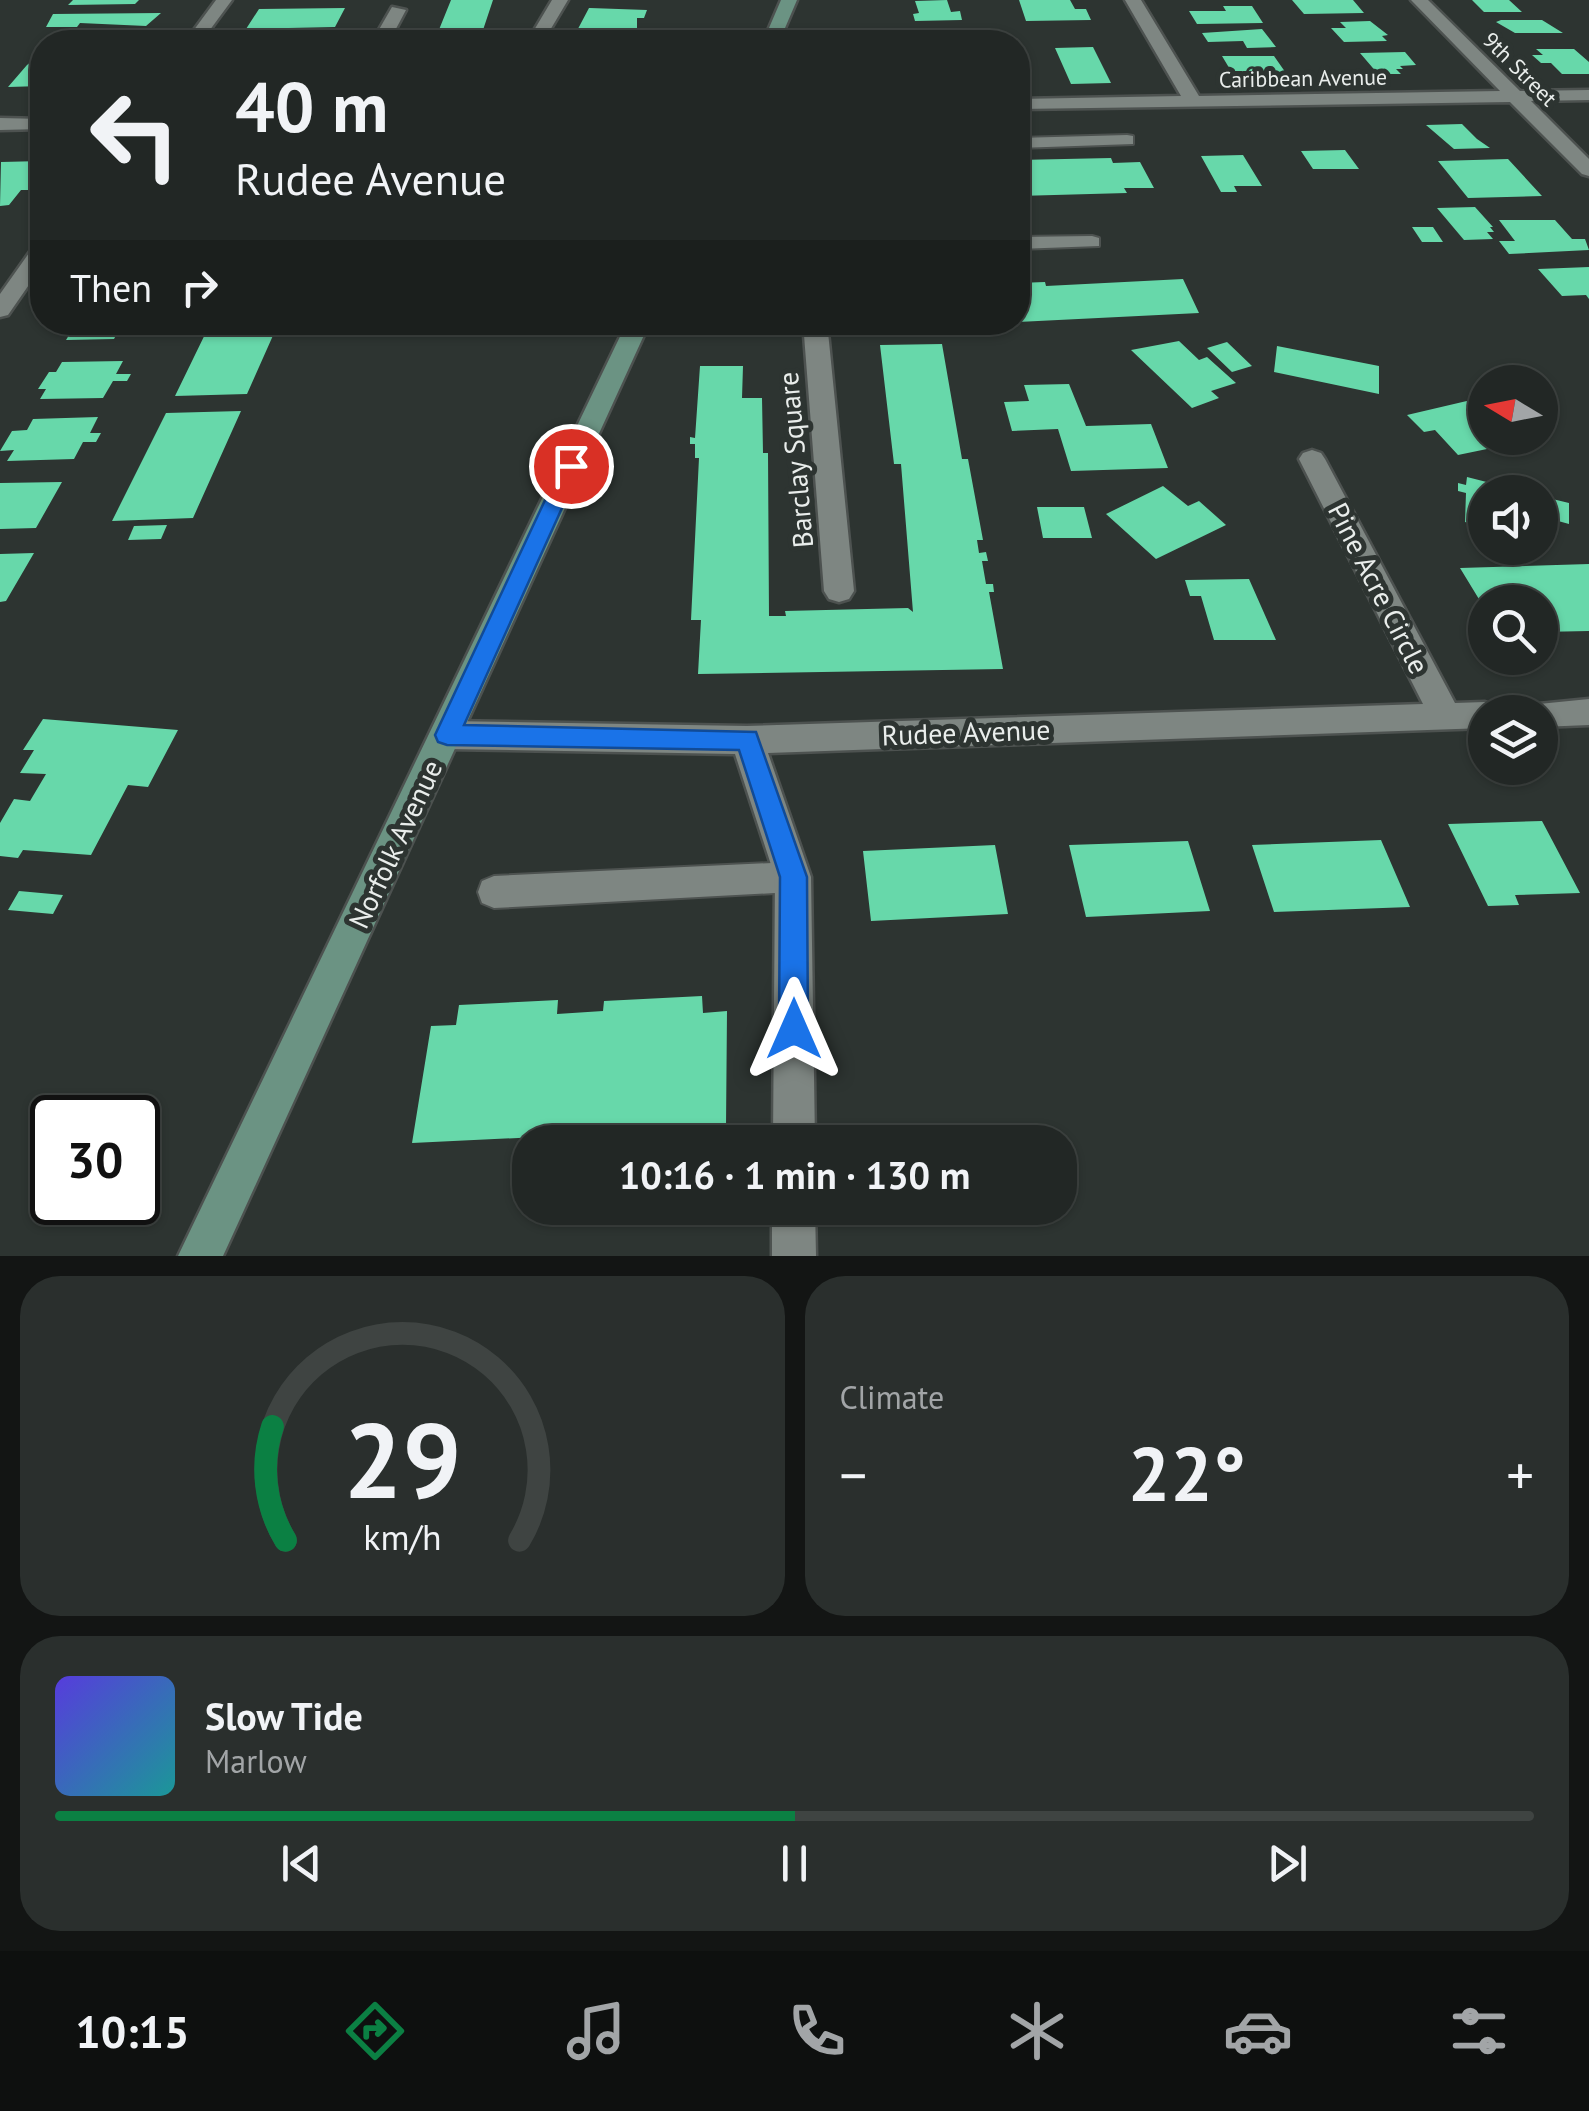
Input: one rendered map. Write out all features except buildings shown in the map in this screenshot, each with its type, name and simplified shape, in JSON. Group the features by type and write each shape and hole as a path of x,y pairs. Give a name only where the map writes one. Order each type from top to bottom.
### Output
{"main road":[{"path":"776,30 790,0"},
{"name":"Norfolk Avenue","path":"200,1256 633,335"}],"street":[{"path":"202,30 224,0"},
{"path":"542,30 560,0"},
{"path":"1133,0 1194,102"},
{"name":"9th Street","path":"1419,0 1589,170"},
{"path":"387,30 398,10"},
{"name":"Caribbean Avenue","path":"1030,104 1589,96"},
{"path":"0,124 30,124"},
{"path":"0,310 30,268"},
{"name":"Barclay Square","path":"816,335 839,591"},
{"name":"Pine Acre Circle","path":"1312,458 1446,717"},
{"path":"1558,713 1589,712"},
{"name":"Rudee Avenue","path":"447,735 748,740 1468,716"},
{"path":"748,740 793,877 794,1125"},
{"path":"794,1225 794,1256"}],"lane":[{"path":"1030,143 1126,140"},
{"path":"1030,242 1092,242"},
{"path":"494,892 793,877"}],"route":[{"path":"571,466 447,735 748,740 793,877 794,1029"}]}
